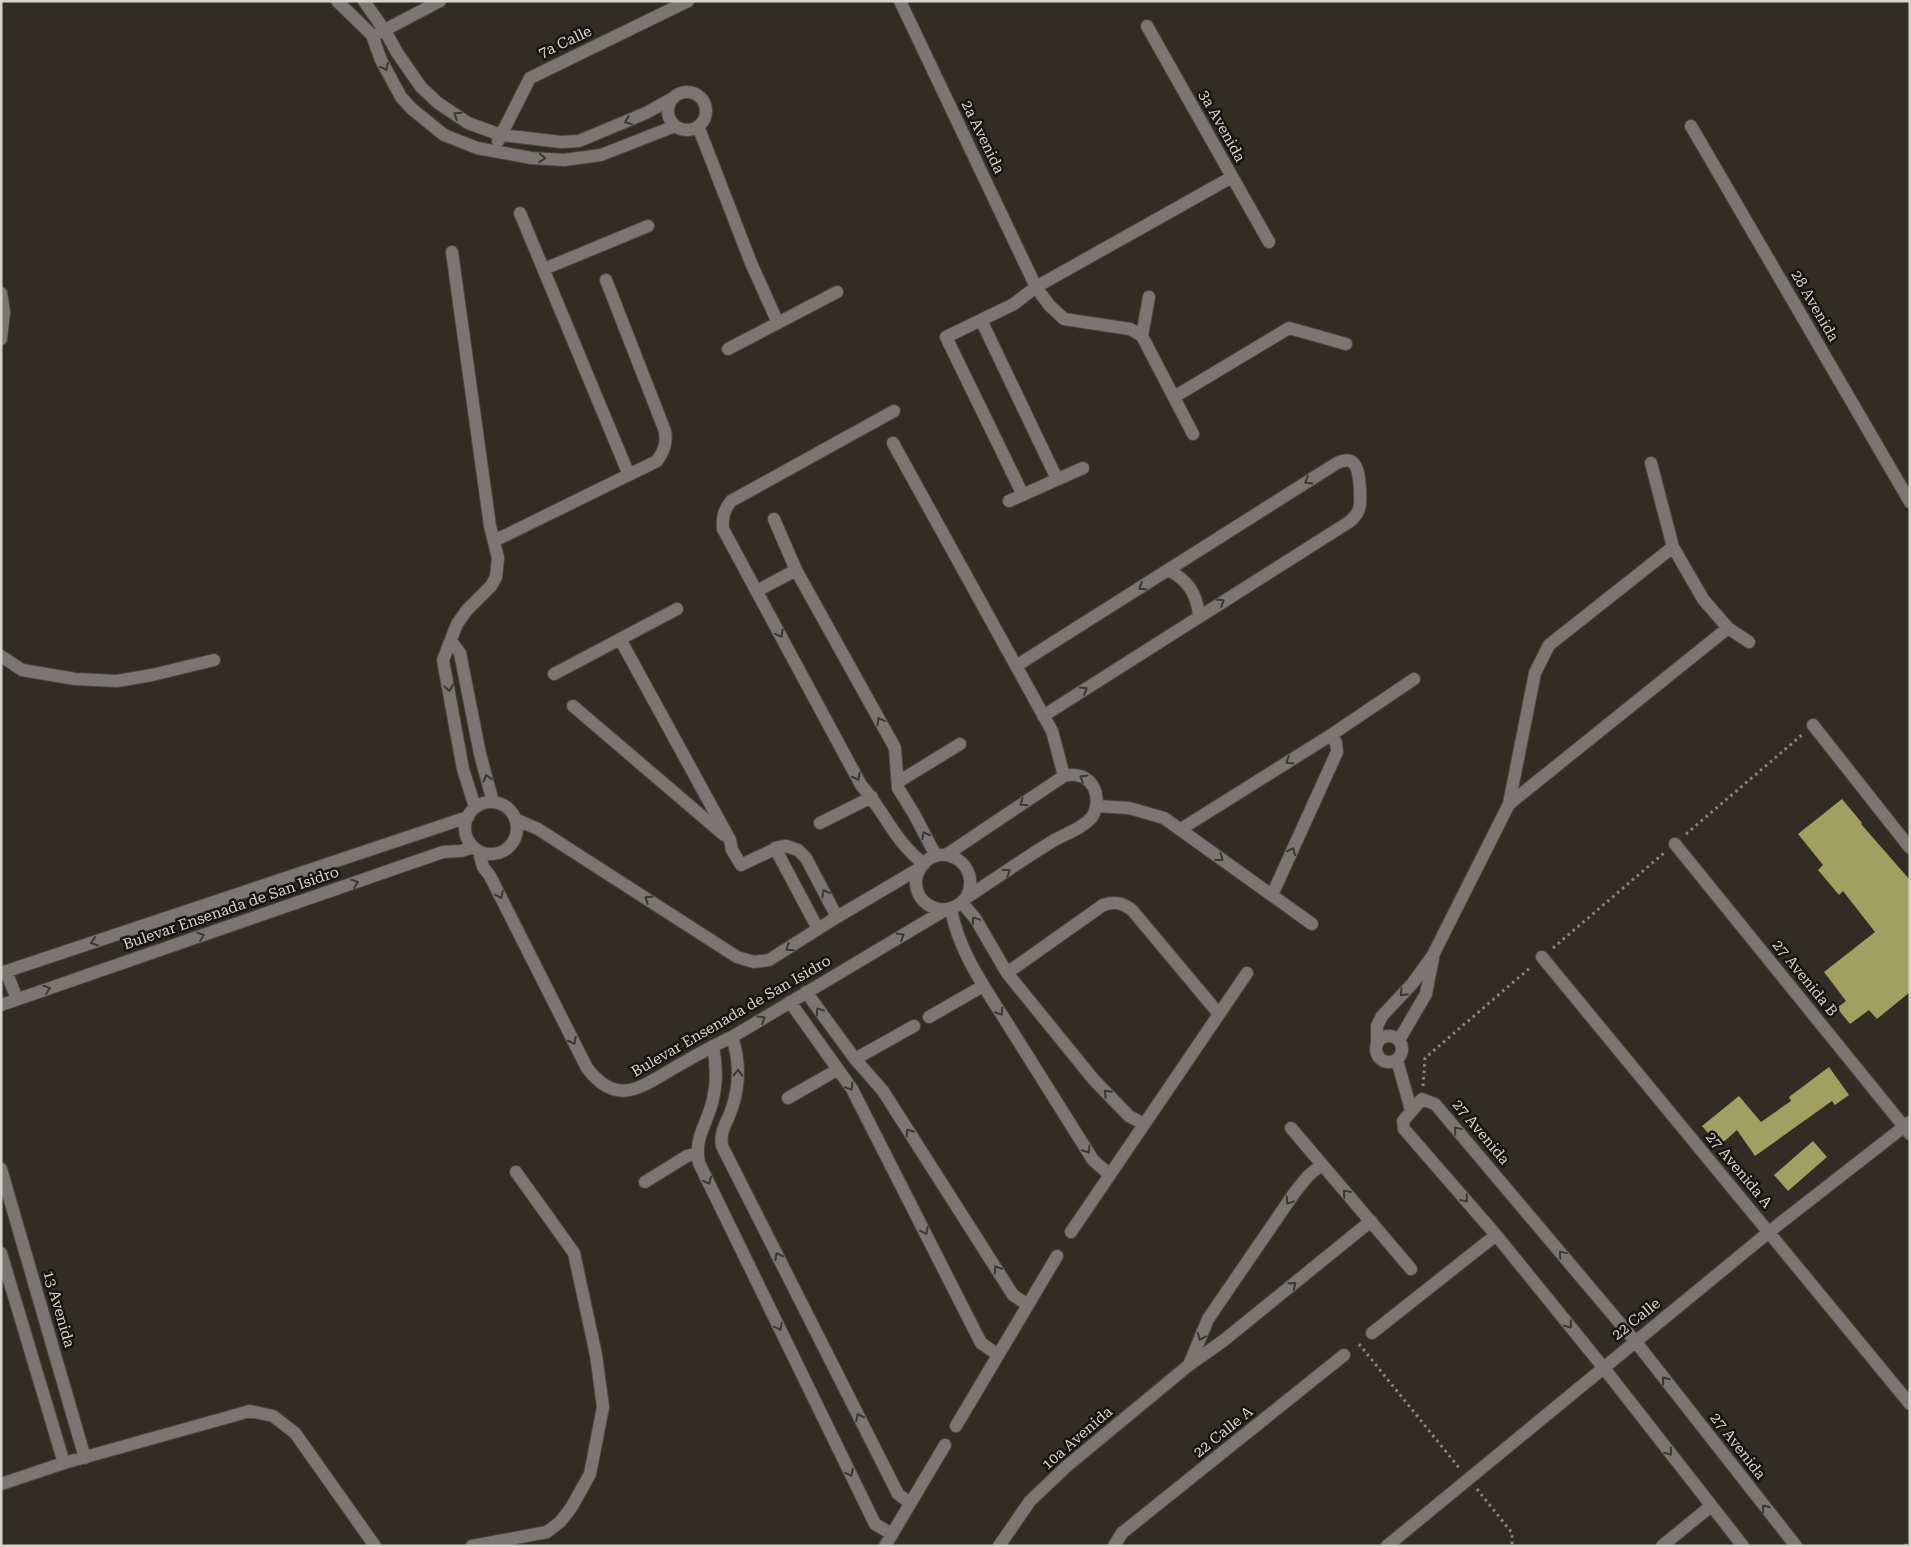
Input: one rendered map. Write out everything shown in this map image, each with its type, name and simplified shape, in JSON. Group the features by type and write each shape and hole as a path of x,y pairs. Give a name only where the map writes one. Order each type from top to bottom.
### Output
{"street":[{"path":"337,1 372,36 391,80 401,97 412,109 444,135 477,148 531,158 583,159 619,149 675,126"},
{"path":"364,1 420,87 468,123 501,135 561,142 578,141 646,113 684,91 694,92 705,103 706,113 702,123 684,130 675,126 671,122 668,113 671,99"},
{"path":"372,36 385,31 440,1"},
{"name":"7a Calle","path":"494,151 530,78 688,1"},
{"name":"2a Avenida","path":"900,1 1036,287 1049,305 1064,319 1130,329 1142,336"},
{"name":"3a Avenida","path":"1147,26 1269,242"},
{"path":"698,126 751,263 778,323"},
{"name":"28 Avenida","path":"1692,126 1910,502"},
{"path":"1023,495 946,337 1014,304 1036,287 1232,177"},
{"path":"520,213 629,474"},
{"path":"544,269 648,226"},
{"path":"452,252 490,526 498,558 496,577 491,586 467,610 457,624 444,660 471,812"},
{"path":"494,541 657,461 663,453 666,439 665,431 606,280"},
{"path":"728,349 837,292"},
{"path":"1,294 4,312 1,339"},
{"path":"1149,297 1142,336 1193,434"},
{"path":"981,320 1057,479"},
{"path":"1174,397 1290,328 1346,344"},
{"path":"894,411 731,500 723,514 723,528 862,785 872,796 894,833 922,866 916,881 918,894 932,908 956,905 975,918 1006,973 1094,1080 1129,1116 1144,1124"},
{"path":"893,443 1052,731 1064,776 1075,774 1090,782 1097,797 1096,806 1129,808 1164,818 1312,924"},
{"path":"1016,666 1336,464 1346,461 1351,462 1358,468 1361,503 1353,519 1043,716"},
{"path":"1651,463 1673,547 1703,599 1728,628 1749,642"},
{"path":"1009,502 1083,468"},
{"path":"774,519 796,570 895,748 898,788 941,856 958,859 963,863 969,874 970,886 956,905 954,926 966,956 1093,1160 1110,1175"},
{"path":"1377,1044 1379,1040 1387,1036 1399,1040 1402,1048 1400,1057 1388,1063 1380,1060 1376,1052 1377,1026 1382,1016 1412,984 1434,956 1510,804 1535,674 1549,645 1673,547"},
{"path":"757,591 796,570"},
{"path":"1168,570 1177,575 1191,589 1198,606 1199,616"},
{"path":"554,674 677,609"},
{"path":"1510,804 1728,628"},
{"path":"620,639 730,840 732,850 741,865 775,848 786,846 792,848 802,854 837,916"},
{"path":"451,641 460,653 480,754 493,802"},
{"path":"1,656 22,670 75,679 116,681 152,675 214,660"},
{"path":"1181,829 1331,735 1414,679"},
{"path":"573,706 730,840"},
{"path":"1813,725 1910,848"},
{"path":"1272,895 1337,752 1336,743 1331,735"},
{"path":"898,782 960,744"},
{"name":"Bulevar Ensenada de San Isidro","path":"517,820 538,829 745,961 754,962 769,960 837,916 941,856 1064,776"},
{"path":"820,823 872,796"},
{"path":"493,802 510,809 517,820 517,834 515,840 506,850 493,855 476,849 468,842 464,830 471,812 480,804 493,802"},
{"name":"Bulevar Ensenada de San Isidro","path":"1,1004 443,852 476,849 587,1068 600,1082 611,1088 619,1090 641,1088 732,1037 956,905 1053,842 1085,824 1094,813 1096,806"},
{"name":"Bulevar Ensenada de San Isidro","path":"4,972 471,812"},
{"name":"27 Avenida B","path":"1675,844 1908,1127"},
{"path":"775,848 818,929"},
{"path":"1006,973 1104,905 1117,902 1132,910 1220,1014"},
{"path":"1399,1040 1426,994 1434,956"},
{"name":"27 Avenida A","path":"1542,957 1910,1404"},
{"path":"4,972 17,999"},
{"path":"1071,1232 1247,973"},
{"path":"929,1017 983,986"},
{"path":"806,992 855,1060 883,1091 1014,1295 1028,1304"},
{"path":"790,1002 852,1089 981,1343 998,1355"},
{"path":"855,1060 914,1026"},
{"path":"732,1037 738,1059 738,1083 732,1110 723,1130 722,1146 898,1494 910,1503"},
{"path":"713,1046 717,1071 715,1090 700,1134 698,1154 703,1171 875,1524 892,1534"},
{"path":"1397,1060 1411,1110"},
{"path":"788,1098 837,1070"},
{"path":"1422,1100 1403,1121 1404,1129 1496,1235 1603,1367 1743,1546"},
{"name":"27 Avenida","path":"1422,1100 1435,1104 1635,1341 1796,1546"},
{"name":"22 Calle","path":"1387,1546 1770,1232 1908,1127"},
{"path":"1291,1128 1411,1269"},
{"path":"645,1182 687,1156 698,1154"},
{"name":"10a Avenida","path":"1188,1365 1208,1319 1295,1192 1308,1176 1321,1165"},
{"name":"13 Avenida","path":"1,1169 85,1458"},
{"path":"472,1546 547,1532 560,1522 571,1508 590,1474 603,1407 596,1355 574,1254 516,1172"},
{"name":"10a Avenida","path":"1002,1544 1036,1495 1068,1466 1188,1365 1223,1341 1371,1221"},
{"path":"1372,1333 1496,1235"},
{"path":"1,1253 64,1463"},
{"path":"956,1426 1057,1256"},
{"name":"22 Calle A","path":"1114,1546 1122,1533 1344,1356"},
{"path":"1,1484 64,1463 250,1411 273,1416 295,1433 375,1546"},
{"path":"885,1546 945,1445"},
{"path":"1662,1546 1711,1506"}],"path":[{"path":"1422,1100 1425,1058 1813,725"},
{"path":"1344,1356 1372,1333"},
{"path":"1359,1344 1512,1533 1512,1546"},
{"path":"1905,1546 1910,1542"}],"building":[{"path":"1842,799 1861,824 1910,880 1910,992 1877,1019 1869,1010 1850,1024 1837,1008 1846,1001 1824,972 1875,932 1843,891 1839,895 1818,870 1823,865 1798,834"},
{"path":"1829,1067 1849,1095 1835,1105 1832,1101 1755,1156 1737,1130 1719,1146 1702,1126 1739,1096 1761,1122 1791,1101 1789,1097"},
{"path":"1813,1141 1827,1157 1788,1191 1774,1175"}]}
